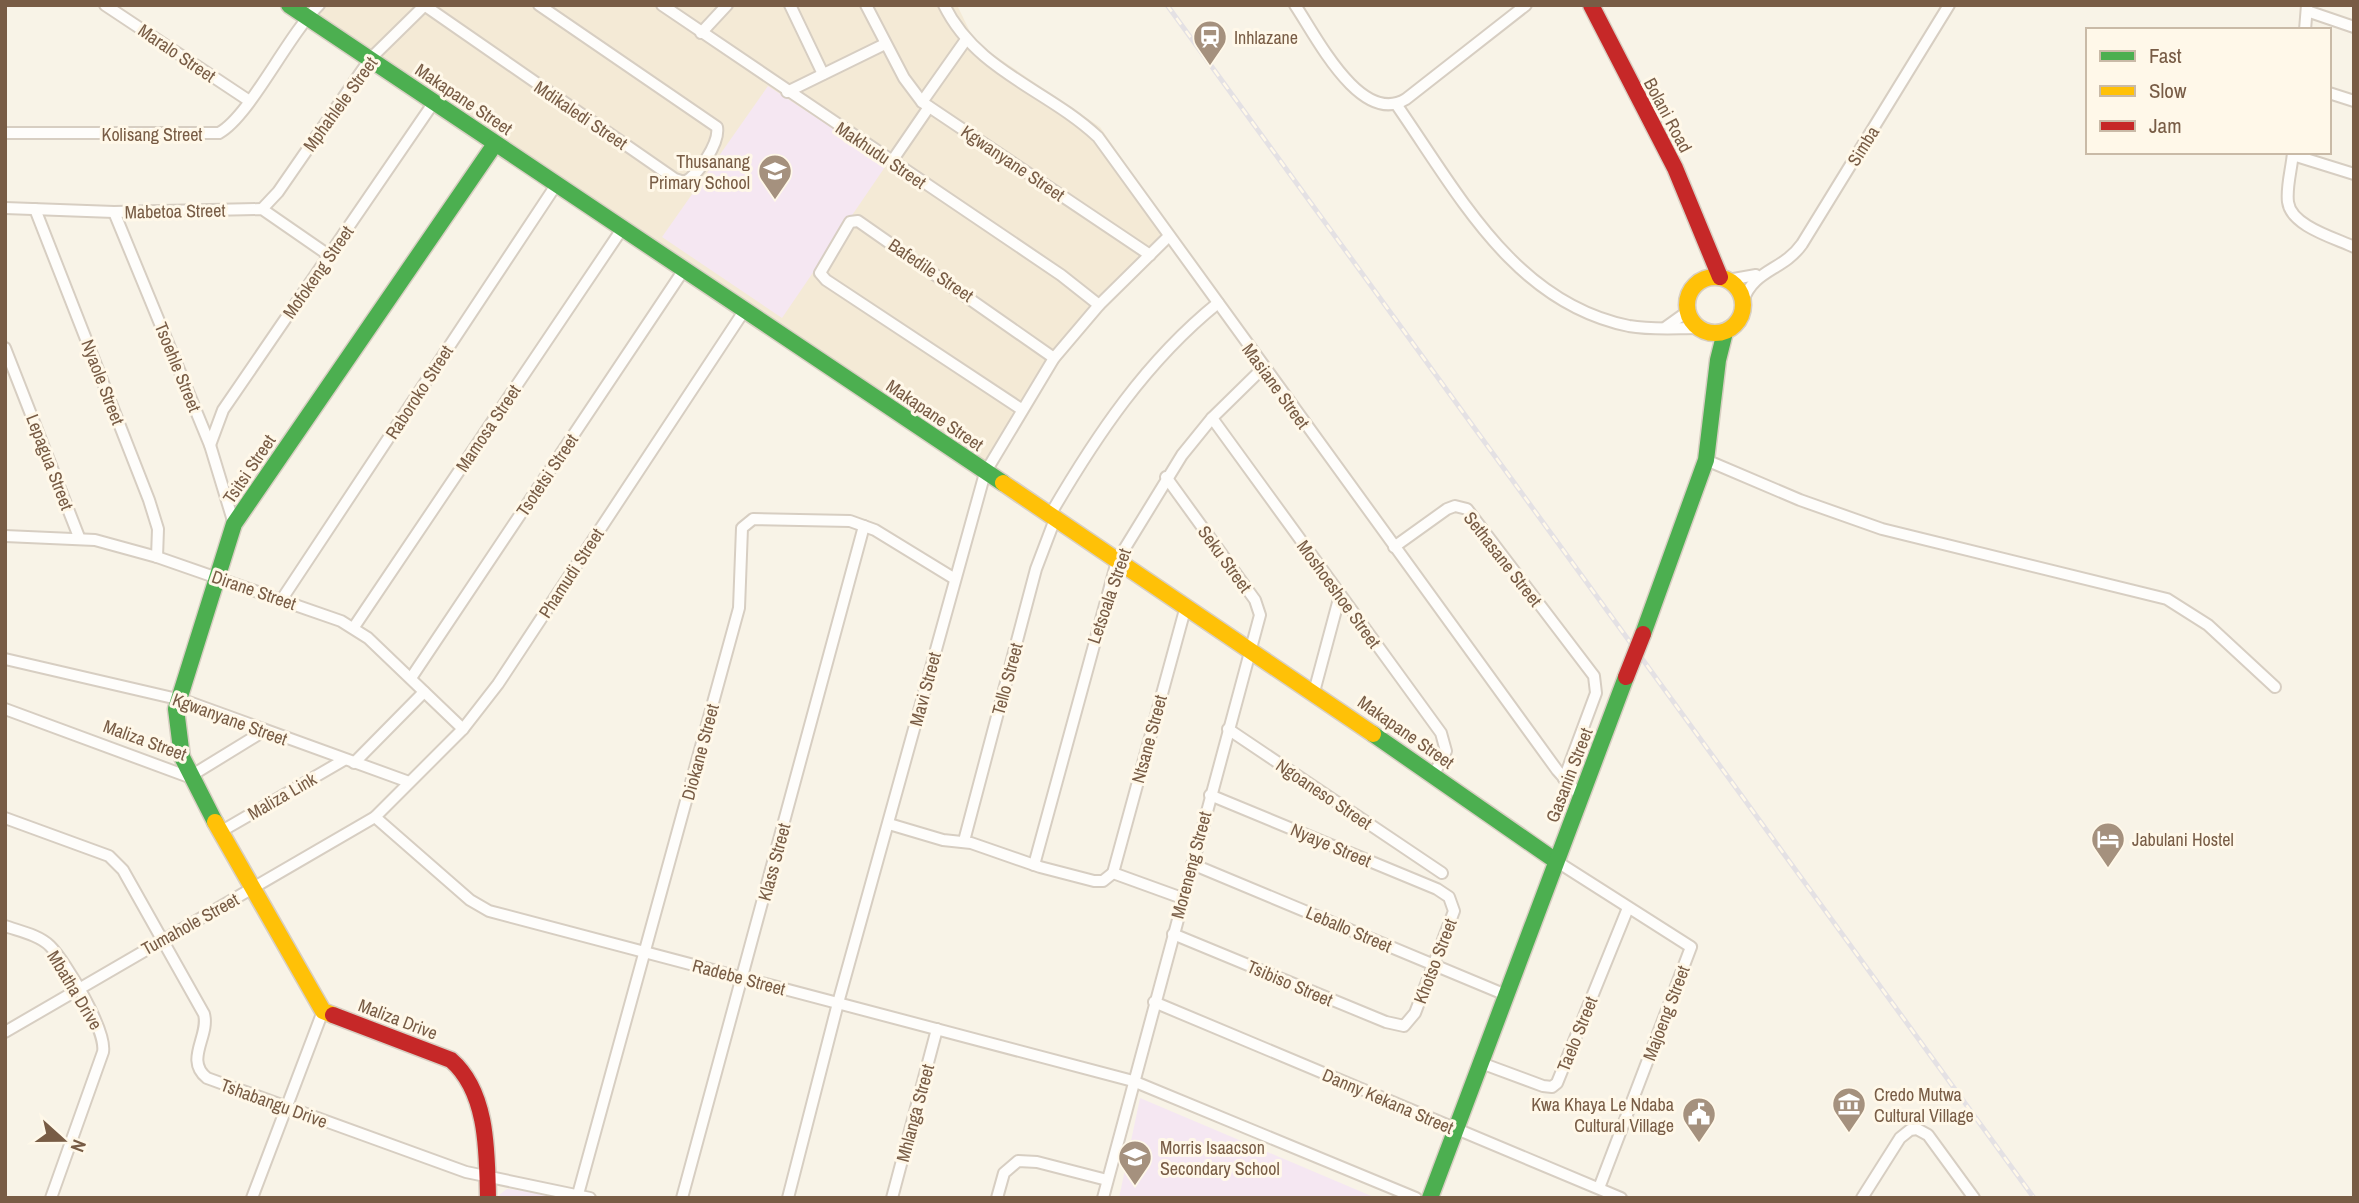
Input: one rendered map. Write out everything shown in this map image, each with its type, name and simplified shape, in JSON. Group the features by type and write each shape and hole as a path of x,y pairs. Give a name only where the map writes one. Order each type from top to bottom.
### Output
{"street":[{"name":"Maralo Street","path":"106,5 248,100"},
{"name":"Makapane Street","path":"289,5 1250,648 1556,861"},
{"name":"Kolisang Street","path":"5,133 208,135 226,129 307,17 319,5"},
{"name":"Mdikaledi Street","path":"424,5 675,179 687,181 694,175 715,143 717,127 539,5"},
{"name":"Mphahlele Street","path":"262,209 278,192 370,59 424,5"},
{"name":"Makhudu Street","path":"663,5 1099,305"},
{"path":"701,33 727,5"},
{"path":"790,5 822,74"},
{"path":"866,5 910,89 926,104"},
{"name":"Masiane Street","path":"944,5 965,41 1000,68 1070,114 1098,137 1262,368 1564,779 1581,797"},
{"path":"1295,5 1359,93 1379,104 1396,104 1526,5"},
{"name":"Bolani Road","path":"1591,5 1675,168 1717,279"},
{"name":"Simba","path":"1763,274 1786,262 1802,244 1949,5"},
{"path":"2305,28 2307,8 2354,27"},
{"path":"892,161 965,41"},
{"path":"788,92 885,44"},
{"path":"2331,94 2354,101"},
{"name":"Mofokeng Street","path":"210,445 223,410 434,102"},
{"name":"Kgwanyane Street","path":"926,104 1150,255"},
{"path":"1396,104 1493,240 1521,272 1555,297 1592,316 1632,326 1725,332 1740,318 1751,282 1763,274"},
{"name":"Tsitsi Street","path":"189,777 176,740 177,698 219,577 234,524 495,144"},
{"path":"2354,174 2293,154 2287,198 2290,209 2306,223 2354,247"},
{"name":"Raboroko Street","path":"282,599 556,185"},
{"name":"Mabetoa Street","path":"5,208 114,212 262,209"},
{"name":"Nyaole Street","path":"35,209 149,500 158,529 158,557"},
{"path":"262,209 330,256"},
{"name":"Tsoehle Street","path":"114,212 210,445 234,524"},
{"name":"Bafedile Street","path":"1021,410 826,280 821,269 848,226 853,220 858,221 1054,358"},
{"name":"Mamosa Street","path":"354,628 622,229"},
{"name":"Mavi Street","path":"788,1198 838,1003 985,473 1054,358 1099,305 1169,236"},
{"name":"Tsotetsi Street","path":"411,678 683,271"},
{"path":"1664,329 1687,312 1690,291 1717,279 1763,274"},
{"path":"1717,279 1739,290 1743,301"},
{"name":"Tello Street","path":"964,841 1036,569 1053,517 1096,440 1137,384 1168,348 1218,303"},
{"name":"Phamudi Street","path":"375,817 463,729 498,684 744,311"},
{"path":"1687,312 1703,331"},
{"name":"Gasanin Street","path":"1703,331 1717,349 1718,360"},
{"name":"Gasanin Street","path":"1430,1198 1706,460 1718,360 1725,332"},
{"name":"Lepagua Street","path":"5,348 79,537"},
{"name":"Letsoala Street","path":"1034,865 1117,561 1166,477 1212,418 1262,368"},
{"name":"Moshoeshoe Street","path":"1212,418 1445,739 1446,751 1434,774"},
{"path":"1706,460 1800,500 1882,528 2167,599 2208,625 2275,687"},
{"name":"Seku Street","path":"1166,477 1258,605 1259,615 1250,648"},
{"name":"Sethasane Street","path":"1394,547 1447,509 1455,506 1467,509 1594,676 1594,701 1564,779"},
{"name":"Diokane Street","path":"577,1196 739,608 742,528 749,520 836,519 864,526 955,579"},
{"name":"Klass Street","path":"682,1198 864,526"},
{"name":"Dirane Street","path":"5,536 79,537 158,557 282,599 354,628 463,729"},
{"path":"1314,692 1340,595"},
{"name":"Ntsane Street","path":"1113,873 1186,606"},
{"name":"Moreneng Street","path":"1103,1198 1250,648"},
{"name":"Kgwanyane Street","path":"5,659 177,698 409,782"},
{"name":"Maliza Link","path":"220,832 349,761 424,692"},
{"name":"Maliza Street","path":"5,709 189,777 254,889"},
{"name":"Ngoaneso Street","path":"1228,729 1442,873"},
{"path":"189,777 264,731"},
{"name":"Nyaye Street","path":"1210,795 1418,881 1449,897"},
{"name":"Tshabangu Drive","path":"5,817 100,853 116,862 164,938 204,1014 205,1030 196,1059 202,1073 219,1084 488,1178 590,1198"},
{"name":"Radebe Street","path":"375,817 478,905 743,979 1133,1082 1416,1198"},
{"name":"Tumahole Street","path":"5,1032 77,987 254,889 375,817"},
{"path":"889,824 943,840 964,841 1034,865 1094,881 1103,881 1113,873 1182,898"},
{"path":"1015,857 1037,852"},
{"path":"1418,881 1419,858"},
{"name":"Majoeng Street","path":"1556,861 1691,947 1600,1188"},
{"name":"Leballo Street","path":"1192,864 1506,995"},
{"path":"252,1198 323,1011 254,889"},
{"name":"Khotso Street","path":"1408,1024 1454,911 1449,897"},
{"name":"Taelo Street","path":"1480,1063 1543,1086 1552,1087 1557,1083 1628,908"},
{"name":"Mbatha Drive","path":"5,926 49,945 77,987 104,1041 103,1052 51,1198"},
{"name":"Tsibiso Street","path":"1173,934 1386,1022 1398,1026 1408,1024"},
{"name":"Danny Kekana Street","path":"1154,1002 1621,1198"},
{"name":"Maliza Drive","path":"323,1011 460,1064 474,1091 488,1178 488,1198"},
{"name":"Mhlanga Street","path":"892,1198 937,1029"},
{"path":"1879,1198 1866,1193 1900,1138 1910,1130 1917,1129 1928,1135 1974,1198"},
{"path":"997,1198 1004,1173 1018,1161 1037,1162 1107,1180"}],"shaded area":[{"path":"289,5 957,5 975,42 1100,127 1176,236 1151,256 1055,358 985,473"},
{"name":"Thusanang Primary School","path":"768,86 887,164 782,318 662,237"},
{"path":"1140,1098 1376,1198 1119,1198"},
{"path":"507,1189 556,1195 559,1198 495,1198"}],"railway":[{"path":"1167,5 2034,1198"}],"traffic: fast":[{"path":"289,5 1003,483"},
{"path":"215,822 182,757 176,709 234,524 495,144"},
{"path":"1643,634 1706,460 1718,360 1725,332"},
{"path":"1430,1198 1626,677"},
{"path":"1373,734 1556,861"}],"traffic: slow":[{"path":"1709,277 1721,277 1731,281 1739,289 1743,305 1739,321 1731,329 1721,333 1709,333 1699,329 1691,321 1687,311 1687,299 1691,289 1699,281 1709,277"},
{"path":"1003,483 1373,734"},
{"path":"215,822 323,1011 333,1015"}],"traffic: jam":[{"path":"1591,5 1675,168 1720,277"},
{"path":"1626,677 1643,634"},
{"path":"333,1015 451,1060 463,1073 479,1106 483,1124 488,1198"}],"place":[{"name":"Inhlazane","path":"1210,67"},
{"name":"Thusanang Primary School","path":"775,201"},
{"name":"Jabulani Hostel","path":"2108,869"},
{"name":"Credo Mutwa Cultural Village","path":"1849,1134"},
{"name":"Kwa Khaya Le Ndaba Cultural Village","path":"1699,1144"},
{"name":"Morris Isaacson Secondary School","path":"1135,1187"}]}
